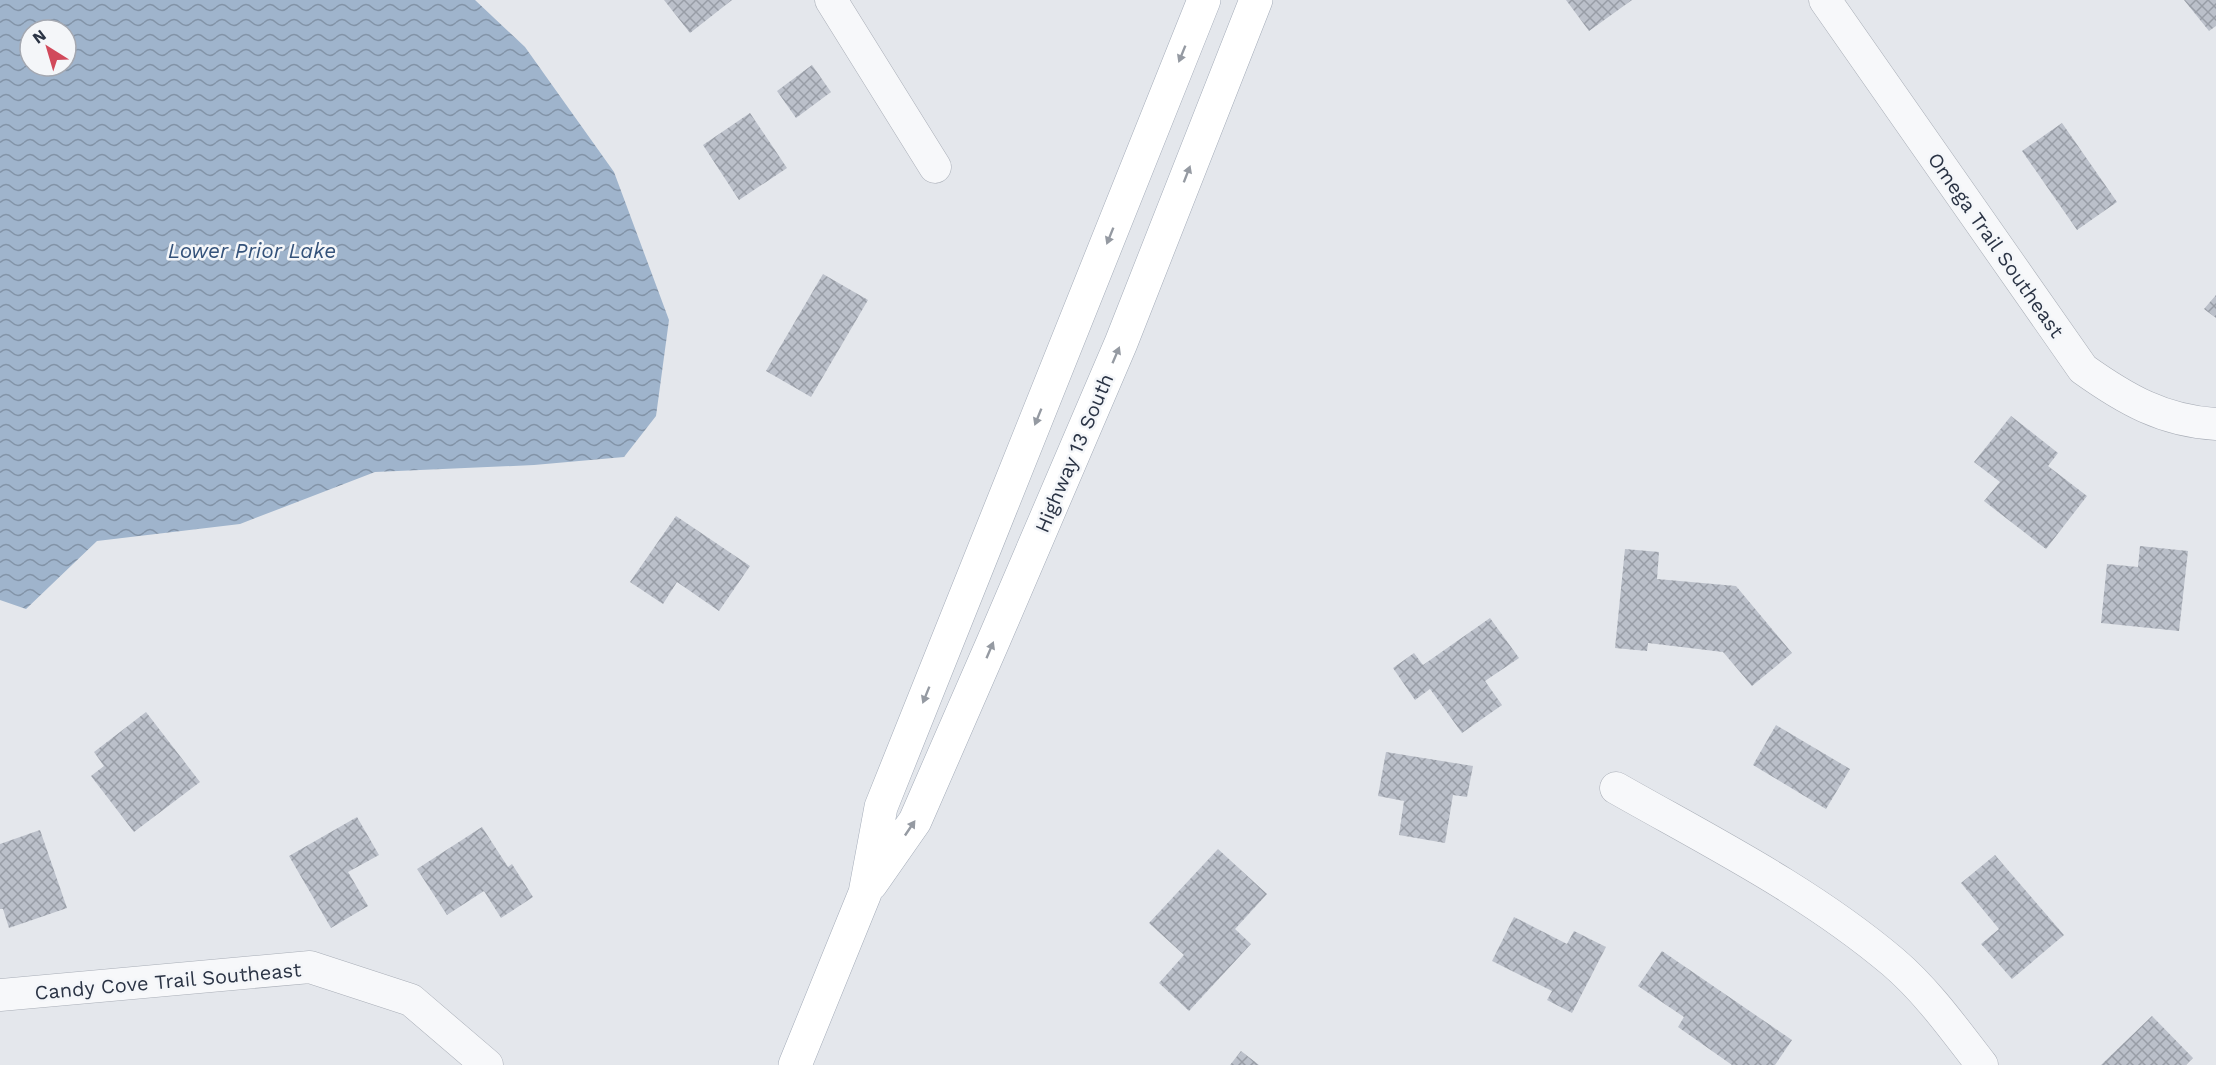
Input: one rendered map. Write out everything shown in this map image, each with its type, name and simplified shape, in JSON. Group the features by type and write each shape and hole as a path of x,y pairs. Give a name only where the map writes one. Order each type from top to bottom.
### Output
{"main road":[{"name":"Highway 13 South","path":"795,1065 864,893 881,807 1204,0"},
{"name":"Highway 13 South","path":"864,893 915,821 1121,343 1256,0"}],"street":[{"path":"831,0 935,167"},
{"name":"Omega Trail Southeast","path":"1826,0 2083,369 2128,400 2192,423 2216,424"},
{"path":"1616,788 1801,893 1893,963 1943,1013 1982,1065"},
{"name":"Candy Cove Trail Southeast","path":"0,995 310,967 411,1000 487,1065"}],"water":[{"name":"Lower Prior Lake","path":"0,0 475,0 525,47 614,172 669,320 656,416 624,457 534,465 375,472 240,524 97,541 26,609 0,600"}],"building":[{"path":"664,0 732,0 690,33"},
{"path":"1566,0 1632,0 1589,31"},
{"path":"2184,0 2216,0 2216,26 2209,31"},
{"path":"812,65 831,92 796,118 777,91"},
{"path":"750,113 787,168 739,200 703,145"},
{"path":"2062,123 2117,202 2077,230 2022,151"},
{"path":"823,274 868,300 811,397 766,371"},
{"path":"2216,295 2216,318 2204,309"},
{"path":"2011,416 2058,453 2048,466 2087,496 2046,549 1984,501 2000,482 1974,462"},
{"path":"676,516 750,566 719,611 677,582 663,604 630,582"},
{"path":"2140,546 2188,551 2179,631 2101,623 2107,564 2138,567"},
{"path":"1625,549 1659,552 1657,579 1736,586 1792,653 1752,686 1723,652 1648,643 1647,651 1615,648"},
{"path":"1490,618 1519,658 1485,681 1502,705 1462,733 1430,689 1415,700 1393,668 1414,653 1423,665"},
{"path":"146,712 200,782 134,832 91,776 104,766 94,752"},
{"path":"1776,725 1850,769 1826,809 1753,765"},
{"path":"1386,752 1473,766 1467,797 1453,795 1445,843 1399,835 1404,801 1378,796"},
{"path":"357,817 379,855 348,872 368,906 331,928 289,856"},
{"path":"482,827 508,867 512,864 533,897 501,918 484,891 447,915 417,869"},
{"path":"40,830 67,908 9,928 3,909 0,909 0,844"},
{"path":"1218,849 1267,894 1235,929 1251,944 1189,1011 1159,983 1184,955 1149,923"},
{"path":"1995,855 2064,935 2012,979 1981,944 1999,929 1961,883"},
{"path":"1514,917 1567,944 1574,931 1606,947 1572,1013 1547,1000 1552,991 1492,961"},
{"path":"1662,951 1792,1040 1775,1065 1732,1065 1678,1027 1684,1017 1638,986"},
{"path":"2152,1016 2193,1058 2186,1065 2101,1065"},
{"path":"1241,1051 1259,1065 1230,1065"}]}
